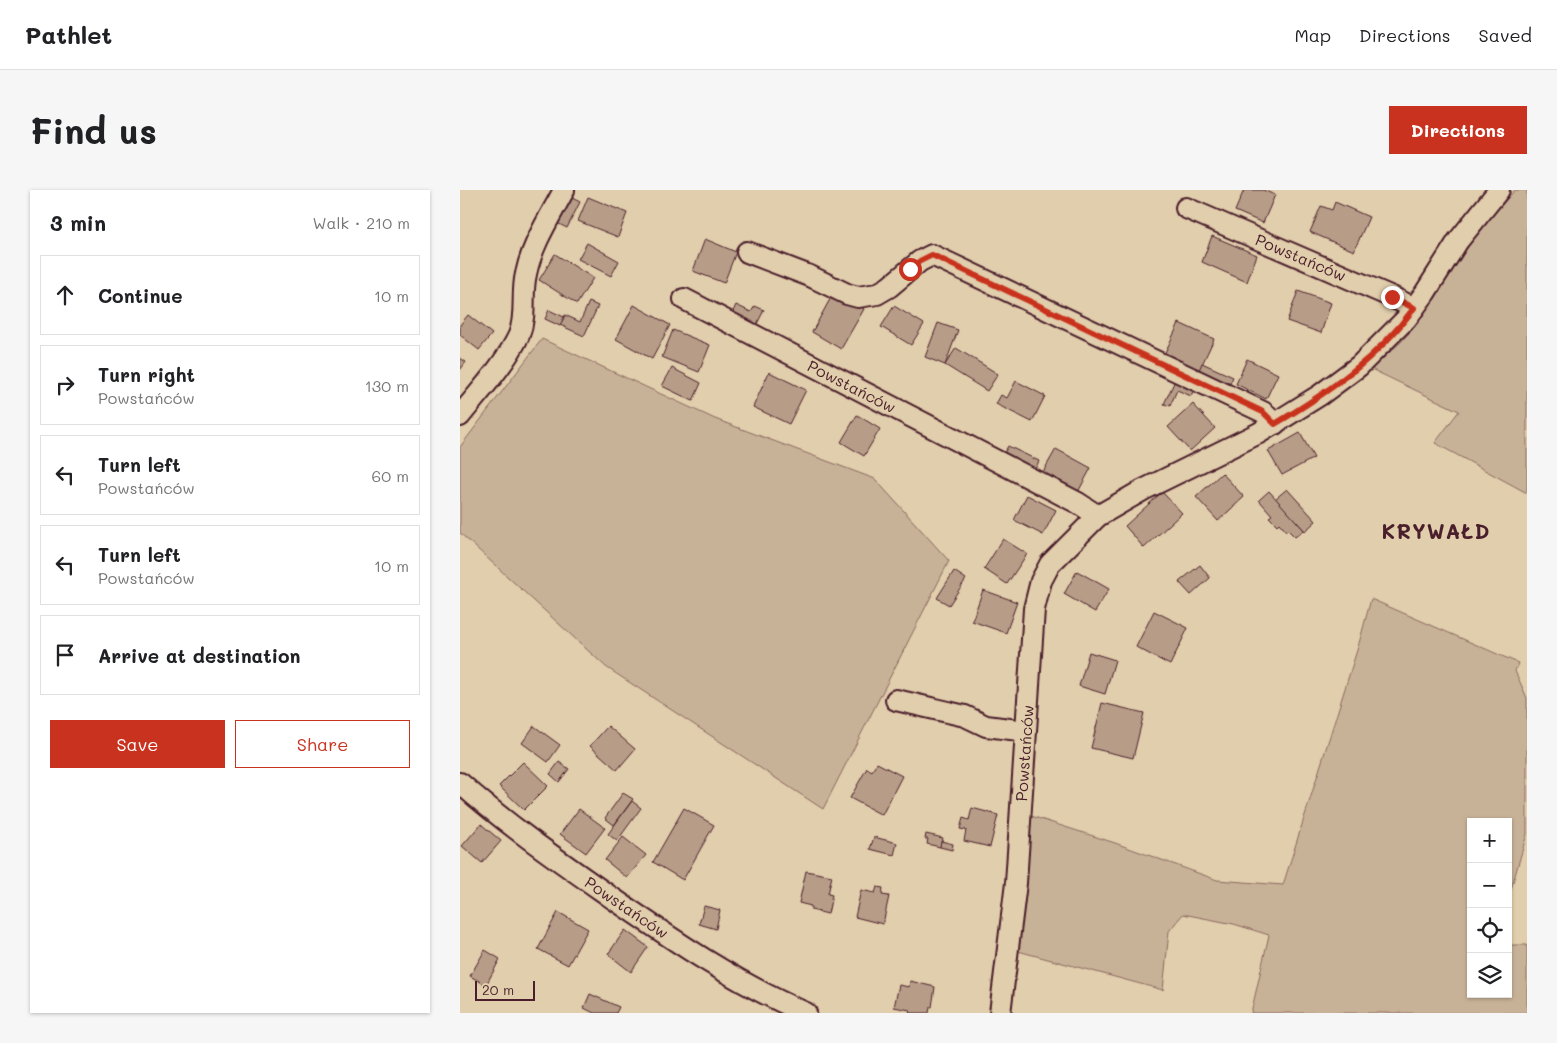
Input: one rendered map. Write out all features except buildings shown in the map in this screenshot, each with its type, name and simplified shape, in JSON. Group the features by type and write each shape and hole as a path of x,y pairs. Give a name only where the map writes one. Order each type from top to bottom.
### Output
{"street":[{"path":"460,416 509,351 519,334 524,317 523,290 529,262 564,190"},
{"name":"Powstańców","path":"1000,1013 1016,883 1034,609 1040,581 1044,572 1057,556 1098,516 1143,490 1227,450 1275,424 1320,395 1359,366 1396,331 1414,308 1458,240 1499,190"},
{"name":"Powstańców","path":"1186,208 1414,308"},
{"path":"747,252 858,297 877,294 889,287 920,261 932,255 1263,412 1275,424"},
{"name":"Powstańców","path":"684,299 1069,498 1098,516"},
{"path":"896,700 964,716 986,726 1026,731"},
{"name":"Powstańców","path":"460,783 592,884 705,960 755,990 806,1013"}],"shaded area":[{"path":"1515,190 1527,190 1527,493 1435,443 1459,411 1371,369 1401,342 1419,322 1463,252"},
{"path":"542,339 715,419 875,479 949,561 823,809 606,667 460,533 460,447"},
{"path":"1371,599 1518,663 1515,671 1527,698 1527,834 1512,886 1512,818 1467,818 1467,998 1512,998 1512,945 1527,945 1527,1013 1251,1013 1269,935 1234,924 1183,914 1169,931 1163,990 1018,951 1031,816 1115,843 1217,880 1283,885 1358,647"}],"district":[{"name":"KRYWAŁD","path":"1436,530"}],"route":[{"path":"910,269 932,255 1263,412 1275,424 1346,376 1396,331 1414,308 1392,297"}]}
